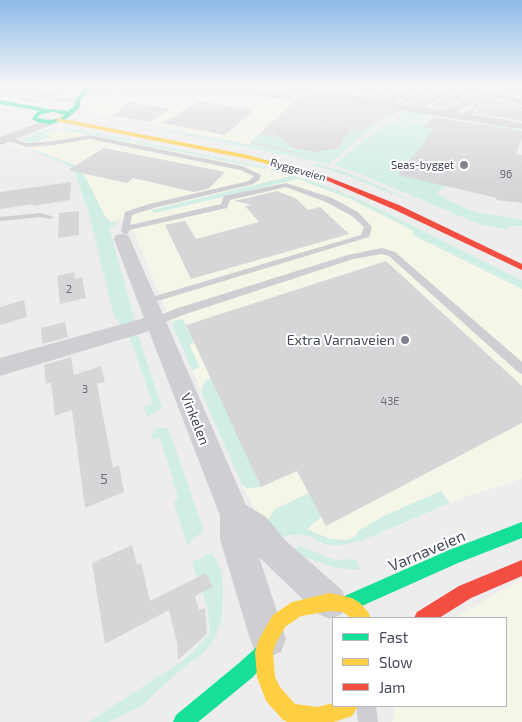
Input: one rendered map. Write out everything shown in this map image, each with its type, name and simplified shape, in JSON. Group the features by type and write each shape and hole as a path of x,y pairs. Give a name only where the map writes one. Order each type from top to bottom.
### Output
{"main road":[{"name":"Ryggeveien","path":"82,119 248,157 328,178 396,207 522,268"},
{"name":"Ryggeveien","path":"85,119 270,156 328,172 386,194 522,258"},
{"name":"Varnaveien","path":"183,722 246,670 266,645 279,621 298,608 338,603 522,530"},
{"path":"425,617 465,592 522,568"},
{"path":"338,603 354,609 361,617"},
{"path":"266,645 266,677 273,694 298,717 318,717 346,707"}],"street":[{"path":"7,138 15,130 33,119"},
{"path":"7,138 28,132 48,119"},
{"path":"495,119 522,126"},
{"name":"Vinkelen","path":"124,233 151,311 235,516 236,539 246,566 266,645"},
{"path":"0,367 151,311"},
{"path":"235,516 255,528 274,551 338,603"}],"lane":[{"path":"7,138 26,145 90,137 242,168 258,175 257,180 251,183 152,206 128,214 124,233 224,206 227,198 286,185 329,200 355,214 368,227 365,237 151,311"},
{"path":"0,219 50,217"},
{"path":"151,311 180,312 351,257 382,251 392,254 522,369"},
{"path":"366,707 368,722"}],"shaded area":[{"path":"118,119 275,119 249,144"},
{"path":"275,119 386,119 330,160 249,144"},
{"path":"64,129 81,130 228,159 295,175 369,204 522,280 522,479 465,497 402,524 345,545 327,545 308,536 301,535 281,538 265,525 245,491 164,306 128,216 111,222 105,217 89,184 79,168 73,164 35,150 11,146 40,132"},
{"path":"522,579 522,722 392,722 395,707 507,707 507,617 456,617"}],"green space":[{"path":"381,119 388,119 379,123 329,164 156,129 328,159 251,142 260,134 282,138 292,148 315,152 338,148 350,129 363,131"},
{"path":"400,119 425,119 421,122"},
{"path":"450,119 464,119 522,129 520,132 476,122"},
{"path":"402,120 427,124 434,129 399,175 446,185 437,193 457,205 477,212 522,220 522,226 508,226 508,230 479,224 363,175 334,165 383,125"},
{"path":"64,129 81,130 133,140 131,142 63,130 47,133 51,137 35,142 21,141 40,132"},
{"path":"136,141 228,159 266,168 134,143"},
{"path":"35,150 79,168 105,217 111,222 115,221 116,226 109,227 135,321 120,325 118,319 115,319 88,210 74,170 66,164 32,151"},
{"path":"313,165 344,171 422,205 342,174"},
{"path":"273,169 334,189 369,204 522,280 522,289 413,235 414,231 351,199 298,179 154,213 152,210 291,176 268,170"},
{"path":"183,319 194,343 189,345 200,367 192,370 172,324 174,321"},
{"path":"129,335 138,335 162,408 147,418 143,407 153,404"},
{"path":"232,370 277,457 252,468 261,487 247,488 242,485 201,391 205,381"},
{"path":"158,428 168,428 204,530 187,545 174,503 178,497 160,438 153,440 151,434"},
{"path":"441,491 450,503 363,540 344,545 327,545 308,536 301,535 281,538 268,520 275,509 309,493 321,517 307,529 330,539 348,540 357,535 358,531 384,516"},
{"path":"300,546 335,560 355,559 362,570 336,568 305,557 294,549"},
{"path":"212,553 222,572 223,592 222,617 216,637 205,652 184,667 141,706 109,722 89,722 185,659 210,634 207,606 192,562"}],"building":[{"path":"129,119 155,119 149,122"},
{"path":"170,119 244,119 225,135 163,123"},
{"name":"Seas-bygget","path":"431,119 444,119 522,131 522,138 516,154 522,155 522,203 496,200 497,198 398,175 434,129 424,127"},
{"path":"508,119 522,119 522,121"},
{"path":"266,123 297,128 311,126 329,129 332,126 350,129 338,148 315,152 292,148"},
{"path":"104,148 225,172 208,189 194,192 133,178 127,183 68,170"},
{"path":"71,182 70,200 0,209 0,192"},
{"path":"277,191 295,198 308,210 320,207 349,234 191,279 165,225 185,221 196,239 259,222 245,206 252,205 234,201"},
{"path":"79,211 79,235 58,238 59,213"},
{"path":"386,261 522,386 522,423 326,526 297,471 261,487 186,325"},
{"path":"74,272 75,279 82,277 86,298 60,304 57,276"},
{"path":"24,300 27,317 0,325 0,307"},
{"path":"65,322 68,337 42,344 41,328"},
{"path":"71,357 74,375 101,366 105,382 97,384 113,468 119,465 124,492 85,508 72,410 55,416 51,382 46,384 44,365"},
{"path":"132,545 137,565 141,563 150,601 206,573 213,587 195,596 199,610 205,608 207,634 178,660 177,643 169,610 105,644 92,563"}],"traffic: fast":[{"path":"35,119 50,122 63,119"},
{"path":"346,604 455,556 522,530"},
{"path":"183,722 246,670 264,652"}],"traffic: slow":[{"path":"58,120 248,157 321,176"},
{"path":"347,707 318,717 290,713 273,694 266,677 264,652 268,639 279,621 298,608 330,602 346,604 361,617"}],"traffic: jam":[{"path":"321,176 396,207 522,267"},
{"path":"425,617 465,592 522,568"}],"place":[{"name":"Seas-bygget","path":"464,165"},
{"name":"Extra Varnaveien","path":"405,340"}]}
